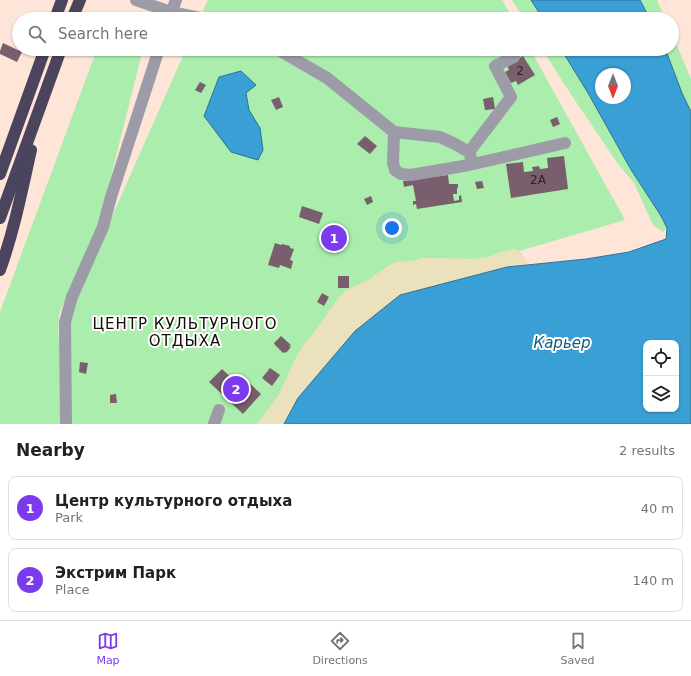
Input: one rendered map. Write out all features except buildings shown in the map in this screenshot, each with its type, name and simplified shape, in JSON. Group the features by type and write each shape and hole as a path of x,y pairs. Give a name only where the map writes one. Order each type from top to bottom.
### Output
{"highway":[{"path":"58,12 62,0"},
{"path":"75,12 80,0"},
{"path":"0,174 42,56"},
{"path":"0,218 58,56"},
{"path":"0,270 20,204 43,99"}],"lane":[{"path":"136,0 163,12"},
{"path":"171,12 176,0"},
{"path":"66,424 65,322 72,297 104,227 111,197 157,56"},
{"path":"289,56 327,78 394,132 440,137 469,152 474,164"},
{"path":"469,152 511,97 496,66 514,57"},
{"path":"394,132 393,163 395,170 401,174 411,175 474,164 565,143"},
{"path":"214,424 219,410"}],"green space":[{"path":"208,0 502,0 509,12 202,12"},
{"path":"512,0 531,0 539,12 520,12"},
{"path":"640,0 657,0 662,12 646,12"},
{"path":"679,51 691,79 691,112 668,56 679,56"},
{"name":"ЦЕНТР КУЛЬТУРНОГО ОТДЫХА","path":"94,56 141,56 99,224 59,314 58,339 183,56 534,56 625,220 505,255 279,424 0,424 0,312"},
{"path":"546,56 565,56 630,168 661,216 667,228 663,232 653,225 634,183 618,164"}],"sand":[{"path":"515,249 522,253 528,265 507,267 400,295 320,374 298,398 284,424 257,424 279,394 296,357 304,344 345,291 370,279 395,262 412,261 422,258 474,259 488,257 497,253"}],"water":[{"path":"531,0 640,0 646,12 539,12"},
{"name":"Карьер","path":"565,56 668,56 691,112 691,424 284,424 298,398 355,331 400,295 507,267 586,259 629,252 666,239 667,228 630,168"},
{"path":"241,71 256,85 246,93 249,110 260,128 263,150 258,160 231,152 204,116 219,77"}],"place":[{"name":"Центр культурного отдыха","path":"334,238"},
{"name":"Экстрим Парк","path":"236,389"}],"district":[{"name":"ЦЕНТР КУЛЬТУРНОГО ОТДЫХА","path":"185,332"}]}
